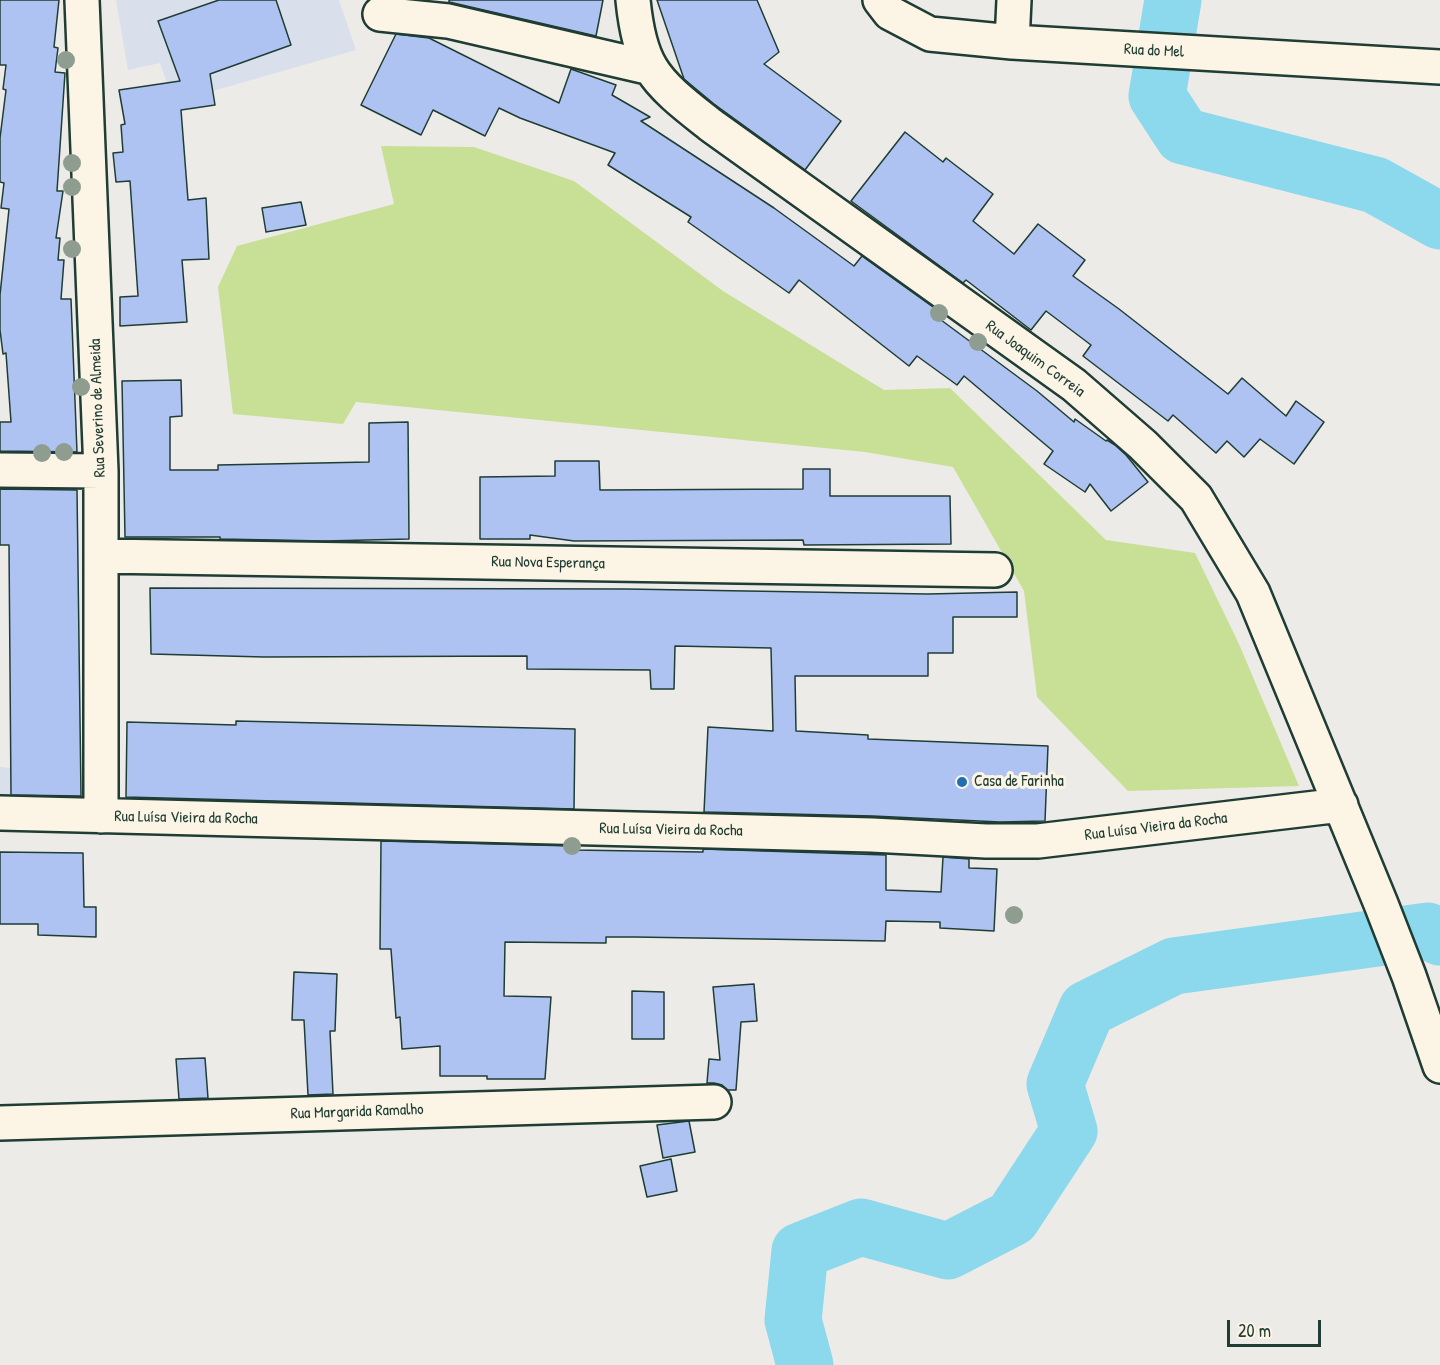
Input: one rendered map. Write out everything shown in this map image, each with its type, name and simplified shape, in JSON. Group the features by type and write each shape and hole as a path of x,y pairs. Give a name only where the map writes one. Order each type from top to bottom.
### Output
{"street":[{"name":"Rua Severino de Almeida","path":"82,0 101,471 101,816"},
{"name":"Rua Joaquim Correia","path":"633,0 635,23 651,68 672,93 712,126 1074,385 1143,445 1196,498 1253,593 1381,904 1438,1057"},
{"name":"Rua do Mel","path":"880,0 890,13 930,34 1012,42 1440,67"},
{"path":"1012,42 1014,0"},
{"path":"380,14 450,11 651,68"},
{"path":"0,470 101,471"},
{"name":"Rua Nova Esperança","path":"101,556 995,570"},
{"name":"Rua Luísa Vieira da Rocha","path":"0,813 1038,841 1341,805"},
{"name":"Rua Margarida Ramalho","path":"0,1123 714,1102"}],"shaded area":[{"path":"116,0 339,0 356,50 213,91 211,76 167,83 160,63 128,70"},
{"path":"0,767 11,768 11,798 0,797"}],"green space":[{"path":"381,146 474,147 574,181 723,291 884,390 950,388 1106,540 1195,553 1239,644 1299,786 1128,791 1037,697 1024,591 953,467 865,452 356,402 343,424 233,414 218,287 237,246 394,204"}],"building":[{"path":"0,0 59,0 54,47 58,48 55,72 65,73 57,191 63,191 56,238 60,238 58,260 64,260 61,299 71,299 77,452 0,451 0,422 11,422 6,353 3,354 0,330 0,295 9,209 1,208 4,183 0,182 0,138 6,90 3,89 6,65 0,65"},
{"path":"219,0 276,0 291,45 210,74 215,105 181,110 188,200 206,198 209,259 182,260 187,322 120,326 120,297 138,296 130,181 116,182 113,153 123,152 121,125 125,124 119,90 180,81 158,21"},
{"path":"449,0 603,0 596,36 449,2"},
{"path":"657,0 757,0 779,52 764,64 841,121 805,170 714,104 684,79"},
{"path":"396,34 429,38 559,103 571,69 616,85 612,95 650,117 641,121 774,208 854,266 862,256 940,312 937,317 1037,391 1074,422 1075,419 1115,445 1148,482 1111,511 1090,484 1085,492 1044,464 1053,451 964,376 957,385 917,356 909,366 799,280 789,293 688,222 691,217 608,165 615,153 499,108 485,136 433,110 421,135 361,105"},
{"path":"905,132 943,162 946,158 993,194 973,221 1014,254 1038,224 1085,260 1073,276 1228,394 1242,378 1286,416 1296,401 1324,422 1294,464 1260,439 1244,457 1227,441 1216,453 1173,415 1168,421 1083,356 1091,345 1046,311 1031,330 966,280 963,283 851,201"},
{"path":"301,202 306,225 266,232 262,208"},
{"path":"181,380 182,416 170,417 170,470 218,470 218,465 369,462 369,423 408,422 409,539 325,541 220,539 220,537 125,537 122,381"},
{"path":"555,461 599,461 600,490 803,489 803,469 830,469 830,496 950,496 951,544 804,545 803,540 574,541 530,535 530,539 480,539 480,477 555,476"},
{"path":"0,489 77,490 81,796 11,795 9,545 0,545"},
{"path":"150,588 626,589 928,594 1017,592 1017,617 953,617 953,653 928,653 928,676 795,676 796,731 868,735 868,739 1048,746 1045,821 1000,822 704,812 708,727 773,731 771,648 675,646 674,689 651,689 650,670 527,669 527,656 264,657 151,654"},
{"path":"236,721 575,729 574,809 126,797 127,722 236,725"},
{"path":"381,841 573,846 573,850 703,852 703,849 886,855 886,890 941,892 943,857 969,859 969,868 997,869 994,931 940,928 940,922 886,921 885,941 606,937 606,943 505,942 504,996 551,997 545,1079 440,1076 440,1046 402,1049 400,1017 396,1018 391,949 380,949"},
{"path":"0,852 83,853 84,907 96,907 96,937 38,935 38,924 0,924"},
{"path":"294,972 337,974 335,1031 330,1031 333,1094 308,1095 304,1020 292,1020"},
{"path":"754,984 757,1021 741,1022 736,1090 727,1090 722,1085 707,1083 709,1059 720,1060 713,987"},
{"path":"632,991 664,992 664,1039 632,1039"},
{"path":"205,1058 208,1098 179,1099 176,1059"},
{"path":"689,1121 695,1152 663,1158 657,1125"},
{"path":"671,1159 677,1191 647,1197 640,1166"}],"waterway":[{"path":"1173,0 1157,96 1183,136 1375,185 1440,221"},
{"path":"805,1365 793,1320 800,1251 861,1227 948,1251 1012,1218 1069,1131 1055,1084 1087,1009 1174,966 1428,931 1440,937"}],"place":[{"name":"Casa de Farinha","path":"962,782"}]}
